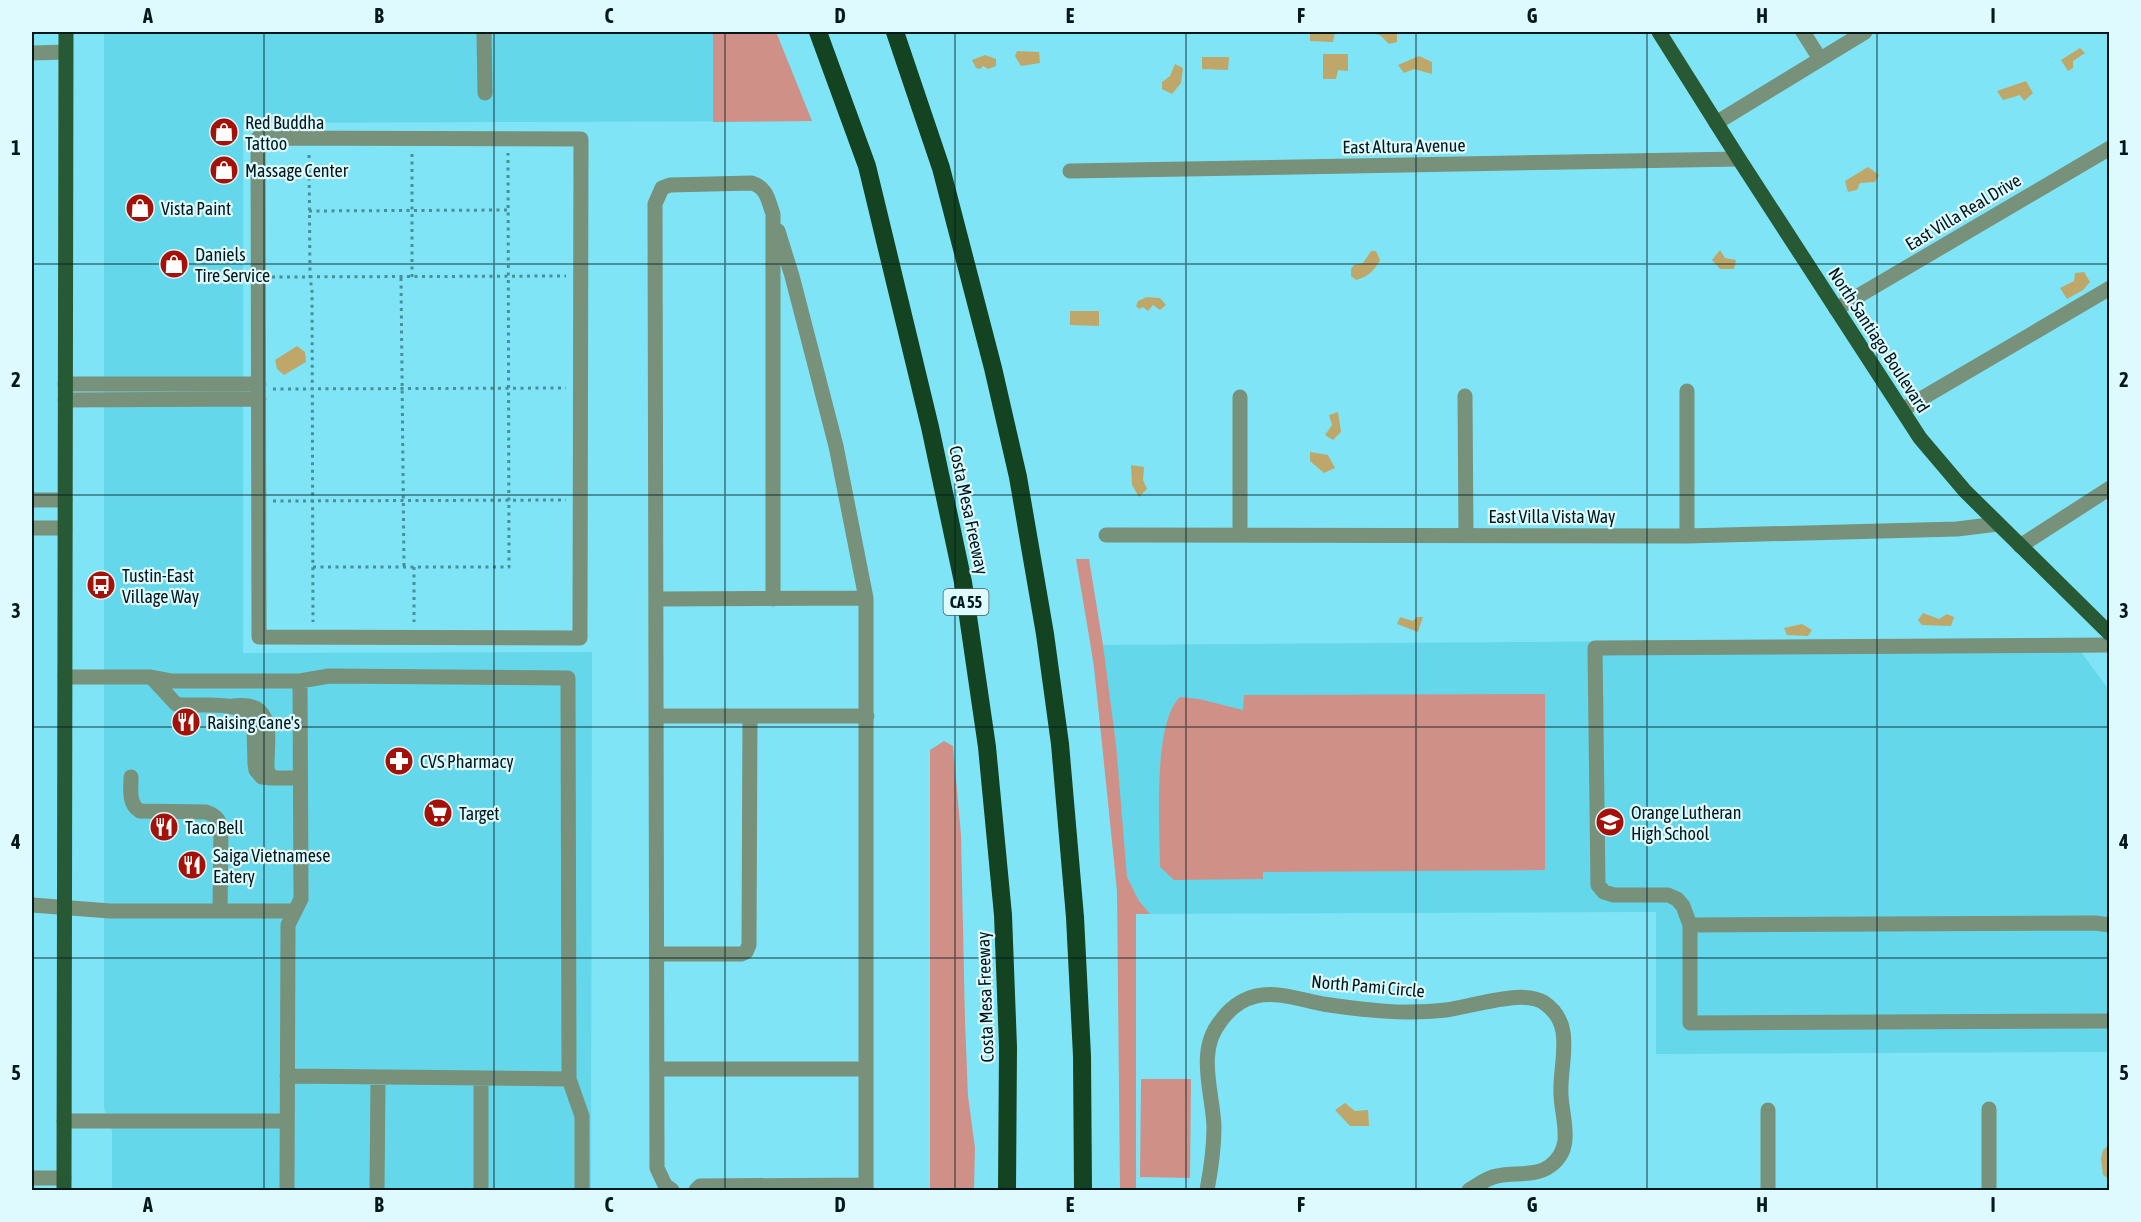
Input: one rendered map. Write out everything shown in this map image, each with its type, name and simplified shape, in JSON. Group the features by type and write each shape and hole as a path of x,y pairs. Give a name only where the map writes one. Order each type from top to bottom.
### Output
{"highway":[{"name":"Costa Mesa Freeway","path":"818,32 867,166 930,427 963,582 987,747 1003,915 1008,1047 1007,1191"},
{"path":"895,32 942,168 993,368 1018,477 1045,634 1060,744 1075,917 1082,1056 1083,1191"}],"main road":[{"path":"64,1184 66,32"},
{"name":"North Santiago Boulevard","path":"1659,32 1836,309 1941,465 2109,634"}],"street":[{"path":"484,32 485,93"},
{"path":"1803,32 1820,59"},
{"path":"1716,123 1865,32"},
{"path":"32,53 66,52"},
{"path":"258,138 412,139 581,139 580,638 260,637 258,138"},
{"name":"East Villa Real Drive","path":"1836,309 2109,148"},
{"name":"East Altura Avenue","path":"1071,171 1739,159"},
{"path":"672,1191 665,1185 657,1168 655,204 662,188 670,185 752,183 759,185 765,191 795,287 836,446 866,598 866,1188 700,1186 696,1191"},
{"path":"773,214 773,599"},
{"path":"1902,410 2109,288"},
{"path":"65,384 259,391"},
{"path":"65,400 259,391"},
{"path":"1687,391 1687,536"},
{"path":"1466,396 1466,535"},
{"path":"1240,397 1240,534"},
{"path":"2020,546 2109,488"},
{"path":"32,500 65,500"},
{"name":"East Villa Vista Way","path":"1106,535 1687,536 1957,529 1998,524"},
{"path":"32,528 65,528"},
{"path":"657,599 866,598"},
{"path":"2109,645 1595,648 1598,885 1604,892 1614,895 1668,895 1677,899 1683,906 1690,925 1690,1023 2109,1021"},
{"path":"65,677 151,677 172,681 300,681 328,676 568,678 569,1079 582,1116 582,1191"},
{"path":"151,677 176,704 254,706 265,717 267,770 272,778 300,778"},
{"path":"287,1191 288,925 301,899 300,681"},
{"path":"657,716 867,716"},
{"path":"657,954 741,954 746,952 749,945 750,716"},
{"path":"131,777 132,802 140,811 206,812 213,814 219,820 220,911"},
{"path":"32,905 110,912 296,911"},
{"path":"1690,925 2102,924 2109,916"},
{"name":"North Pami Circle","path":"1207,1191 1213,1156 1214,1131 1207,1052 1215,1028 1234,1006 1249,999 1267,995 1367,1009 1417,1012 1467,1008 1522,997 1537,999 1556,1014 1565,1034 1560,1086 1566,1129 1564,1148 1551,1166 1542,1170 1497,1176 1472,1189"},
{"path":"657,1069 867,1069"},
{"path":"287,1076 569,1079"},
{"path":"377,1191 378,1077"},
{"path":"481,1078 481,1191"},
{"path":"1989,1109 1989,1191"},
{"path":"1768,1110 1768,1191"},
{"path":"64,1121 287,1121"},
{"path":"32,1178 64,1184"}],"path":[{"path":"309,138 313,637"},
{"path":"412,139 412,277"},
{"path":"313,567 508,567 508,139"},
{"path":"309,211 508,210"},
{"path":"258,277 581,276"},
{"path":"401,277 404,567"},
{"path":"259,391 312,388 580,388"},
{"path":"259,501 580,500"},
{"path":"414,567 414,638"}],"shaded area":[{"path":"104,32 776,32 812,121 243,123 243,653 592,652 591,1190 112,1190 112,1131 104,1108"},
{"path":"713,32 776,32 812,121 713,122"},
{"path":"1310,32 1335,32 1333,42 1310,41"},
{"path":"1367,32 1397,32 1397,42 1389,44 1380,35"},
{"path":"2080,48 2085,53 2073,61 2073,68 2068,71 2061,60"},
{"path":"1017,51 1039,52 1040,63 1021,66 1015,56"},
{"path":"1323,54 1348,54 1348,71 1338,70 1336,79 1323,79"},
{"path":"985,55 996,59 996,66 988,69 983,66 980,69 976,68 972,60"},
{"path":"1419,56 1432,62 1432,74 1414,69 1404,73 1398,65"},
{"path":"1202,57 1229,57 1228,70 1202,69"},
{"path":"1175,64 1183,68 1181,83 1172,94 1162,89 1162,82 1170,76"},
{"path":"2026,81 2033,93 2024,101 2020,95 2003,100 1997,91"},
{"path":"1868,167 1879,175 1875,182 1860,183 1857,190 1848,192 1845,181"},
{"path":"1720,250 1725,258 1736,260 1734,269 1720,269 1712,260"},
{"path":"1371,251 1376,251 1380,260 1370,273 1356,280 1351,276 1351,269 1354,265 1363,263"},
{"path":"2084,272 2090,282 2083,290 2067,299 2060,288 2074,281 2075,273"},
{"path":"1147,297 1160,298 1166,305 1160,310 1153,305 1148,311 1143,307 1139,309 1136,306 1138,301"},
{"path":"1070,311 1099,311 1099,326 1070,325"},
{"path":"297,346 305,352 306,362 284,375 277,369 275,360"},
{"path":"1338,412 1341,432 1333,440 1325,435 1332,425 1329,415"},
{"path":"1310,452 1328,455 1335,468 1324,473 1310,461"},
{"path":"1131,465 1144,467 1143,480 1147,489 1139,497 1132,485"},
{"path":"1076,559 1089,559 1103,645 1116,744 1127,877 1139,901 1150,914 1136,914 1136,1190 1120,1190 1117,890 1094,666"},
{"path":"1923,613 1939,619 1947,614 1954,617 1951,626 1922,625 1918,620"},
{"path":"1400,617 1413,621 1417,617 1423,617 1418,632 1397,624"},
{"path":"1802,624 1812,630 1808,636 1787,635 1784,628"},
{"name":"Orange Lutheran High School","path":"2071,638 2109,690 2109,1052 1656,1054 1656,912 1119,914 1091,645"},
{"path":"1545,694 1545,870 1263,872 1263,879 1174,880 1160,867 1161,752 1171,710 1180,697 1199,699 1243,710 1244,695"},
{"path":"944,741 953,746 961,835 965,1021 968,1096 975,1148 974,1190 930,1190 930,750"},
{"path":"1141,1079 1191,1079 1190,1178 1140,1177"},
{"path":"1345,1103 1355,1111 1368,1110 1369,1126 1350,1126 1335,1110"},
{"path":"2108,1146 2110,1148 2109,1179 2103,1175 2101,1159 2103,1150"}],"place":[{"name":"Red Buddha Tattoo","path":"224,132"},
{"name":"Massage Center","path":"224,170"},
{"name":"Vista Paint","path":"140,208"},
{"name":"Daniels Tire Service","path":"174,264"},
{"name":"Tustin-East Village Way","path":"101,585"},
{"name":"Raising Cane's","path":"186,722"},
{"name":"CVS Pharmacy","path":"399,761"},
{"name":"Target","path":"438,813"},
{"name":"Orange Lutheran High School","path":"1610,822"},
{"name":"Taco Bell","path":"164,827"},
{"name":"Saiga Vietnamese Eatery","path":"192,865"}]}
